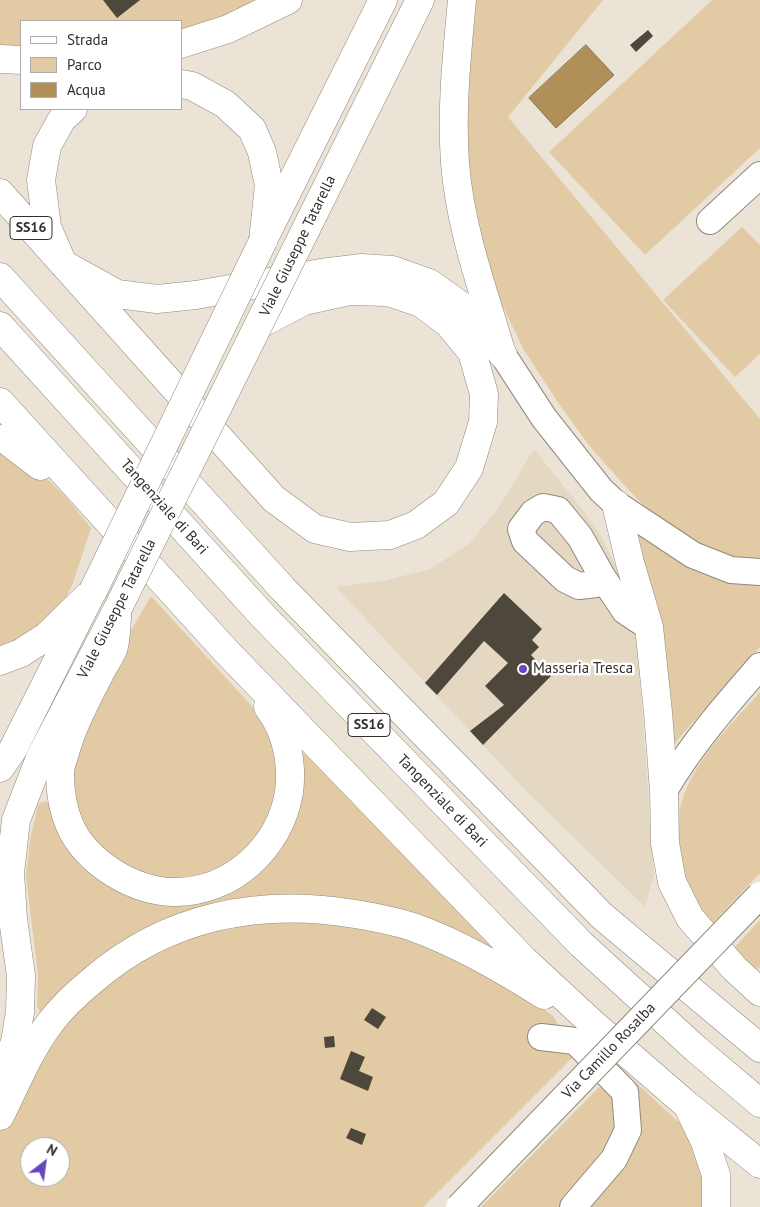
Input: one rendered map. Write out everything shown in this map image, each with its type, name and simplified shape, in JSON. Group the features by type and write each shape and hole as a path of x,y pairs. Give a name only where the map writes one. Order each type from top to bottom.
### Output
{"main road":[{"path":"182,44 228,30 288,0"},
{"name":"Viale Giuseppe Tatarella","path":"0,768 12,751 93,591 263,241 384,0"},
{"name":"Viale Giuseppe Tatarella","path":"0,1081 15,1042 20,1012 21,976 13,919 10,873 16,820 40,758 118,608 420,0"},
{"path":"462,0 454,94 455,164 465,228 502,355"},
{"path":"0,59 20,60"},
{"path":"182,84 192,86 225,104 252,129 262,152 269,185 263,241"},
{"path":"71,110 62,118 47,146 41,180 47,226 63,264 117,294 157,299 196,295 321,273 362,268 392,270 428,283 460,305 482,326 502,355"},
{"name":"SS16","path":"0,193 274,499 315,529 350,536 390,535 416,525 446,504 468,468 483,422 484,394 472,352 449,324 421,303 388,292 349,291 304,302 260,324"},
{"name":"SS16","path":"0,277 283,589 602,916 760,1048"},
{"name":"Tangenziale di Bari","path":"0,326 263,616 581,944 696,1049 760,1103"},
{"path":"0,402 225,650 524,960 591,1022 760,1164"},
{"path":"0,439 6,440 99,513"},
{"path":"616,504 630,563 649,627 664,791 665,843 672,882 690,918 735,969 758,989"},
{"path":"0,661 21,653 47,636 93,591"},
{"path":"118,608 114,646 68,741 60,772 62,799 70,826 88,852 113,873 142,887 173,892 200,889 222,881 244,869 262,852 276,832 286,808 290,780 288,748 276,717 225,650"},
{"path":"0,1116 32,1052 51,1022 76,994 130,952 155,939 223,914 267,908 301,908 340,911 379,918 412,927 447,940 494,964 591,1022"},
{"path":"688,1105 705,1142 716,1174 716,1207"}],"street":[{"path":"710,221 760,174"},
{"path":"502,355 544,418 601,490 616,504 693,555 731,570 760,572"},
{"path":"603,578 625,611 649,627"},
{"path":"664,791 682,762 710,724 760,666"},
{"name":"Via Camillo Rosalba","path":"459,1207 760,895"},
{"path":"541,1036 575,1041 625,1092 628,1130 614,1159 573,1207"}],"shaded area":[{"path":"534,449 601,536 617,569 631,608 637,642 654,875 645,907 523,788 336,587 382,581 430,569 470,543 499,507"}],"green space":[{"path":"0,0 268,0 182,34 182,20 20,20 20,49 0,48"},
{"path":"468,0 603,0 508,117 760,419 760,564 724,560 666,526 636,498 591,448 559,404 524,350 502,305 488,262 474,211 464,153"},
{"path":"712,0 760,0 760,148 645,255 549,152"},
{"path":"742,227 760,245 760,354 735,377 663,300"},
{"path":"0,452 39,471 66,497 91,528 73,583 54,621 0,652"},
{"path":"633,530 760,583 760,647 672,746 662,630 657,604"},
{"path":"151,596 259,714 279,746 283,783 266,833 238,860 206,876 184,878 147,877 95,848 79,822 67,776 121,648"},
{"path":"760,692 760,873 710,926 690,894 681,866 678,818 682,799 699,765 722,735"},
{"path":"305,754 498,953 235,904 45,1014 40,1012 37,1006 38,974 26,877 30,840 38,805 46,802 53,805 91,868 234,887 299,755"},
{"path":"259,918 323,921 412,937 497,976 553,1016 576,1054 423,1207 0,1207 0,1127 54,1035 97,991 153,953 209,930"},
{"path":"760,920 760,967 757,969 732,950"},
{"path":"619,1067 685,1128 703,1158 707,1207 481,1207"}],"water":[{"path":"586,45 614,75 556,128 529,98"}],"building":[{"path":"103,0 140,0 117,18"},
{"path":"648,30 653,36 636,52 630,45"},
{"name":"Masseria Tresca","path":"504,593 542,629 532,640 539,647 531,655 551,676 483,745 470,731 504,705 485,686 508,663 484,641 437,695 425,683"},
{"path":"372,1008 386,1017 378,1029 364,1020"},
{"path":"334,1036 335,1047 325,1048 324,1037"},
{"path":"351,1051 365,1057 359,1071 373,1077 368,1091 340,1079"},
{"path":"351,1128 366,1134 362,1145 346,1138"}],"place":[{"name":"Masseria Tresca","path":"523,669"}]}
